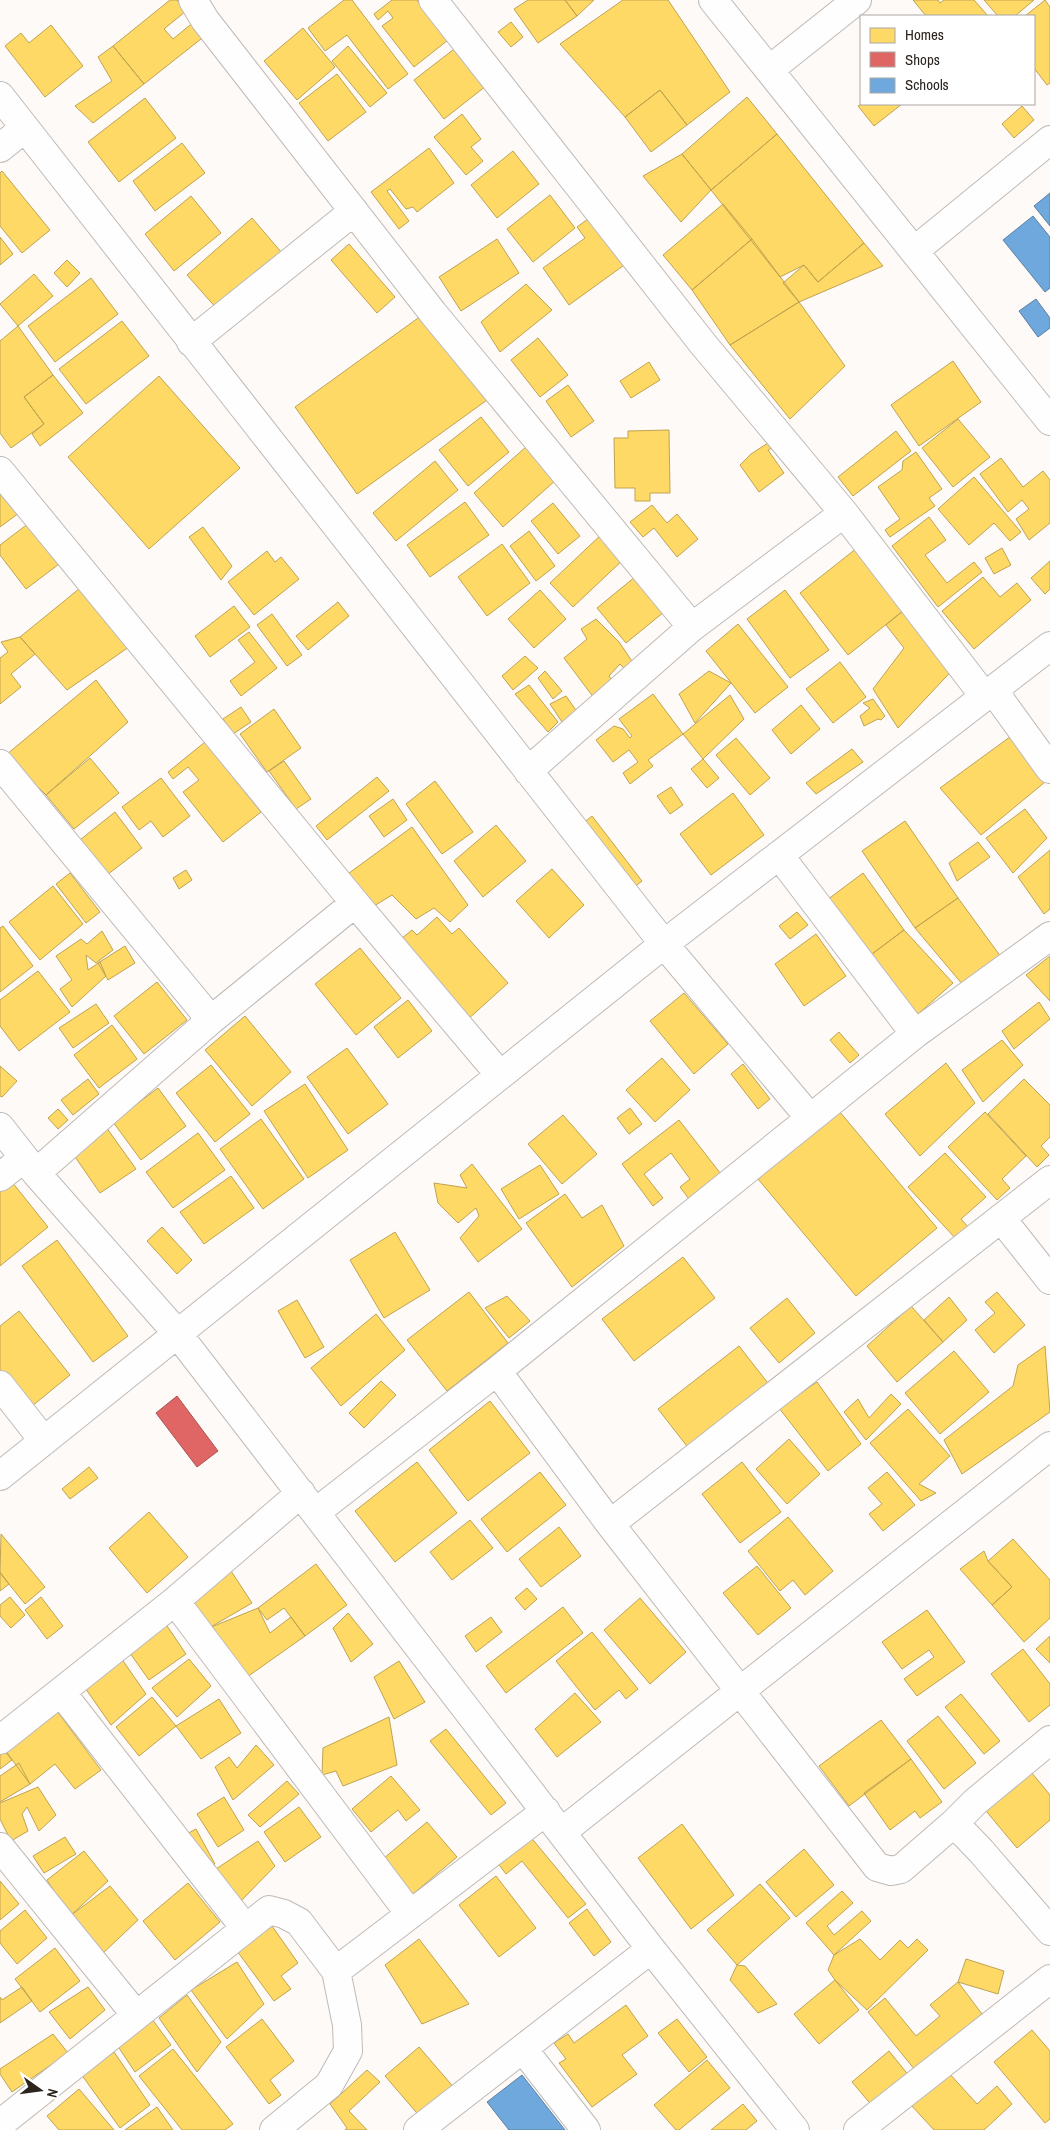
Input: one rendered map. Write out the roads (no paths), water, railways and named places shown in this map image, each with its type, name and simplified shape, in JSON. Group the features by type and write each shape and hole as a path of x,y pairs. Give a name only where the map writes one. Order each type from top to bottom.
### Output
{"street":[{"path":"192,0 433,313 692,628"},
{"path":"433,0 704,344 844,513 1050,769"},
{"path":"713,0 1050,421"},
{"path":"768,70 857,0"},
{"path":"0,96 664,944 810,1118"},
{"path":"0,148 25,128"},
{"path":"914,251 1050,140"},
{"path":"191,342 354,211"},
{"path":"0,471 500,1075"},
{"path":"528,771 692,628 844,513"},
{"path":"0,1476 664,944 1050,646"},
{"path":"0,764 211,1020"},
{"path":"779,855 915,1034"},
{"path":"0,1177 30,1165 356,903"},
{"path":"0,1740 175,1601 308,1502 497,1371 915,1034 1050,936"},
{"path":"0,1127 30,1165 177,1333 651,1949 795,2130"},
{"path":"610,1524 1050,1180"},
{"path":"1001,1218 1050,1280"},
{"path":"497,1371 610,1524 877,1867 891,1870 901,1868 954,1824 975,1802 1050,1740"},
{"path":"0,1385 44,1441"},
{"path":"336,1971 410,1914 554,1821 739,1691 1050,1446"},
{"path":"175,1601 410,1914"},
{"path":"61,1692 245,1928"},
{"path":"954,1824 981,1851 1050,1931"},
{"path":"0,1847 136,2015"},
{"path":"0,2124 269,1910 284,1914 299,1922 336,1971 347,2024 348,2051 329,2085 274,2130"},
{"path":"418,2130 651,1949"},
{"path":"858,2130 1050,1979"},
{"path":"523,2049 586,2130"}]}
